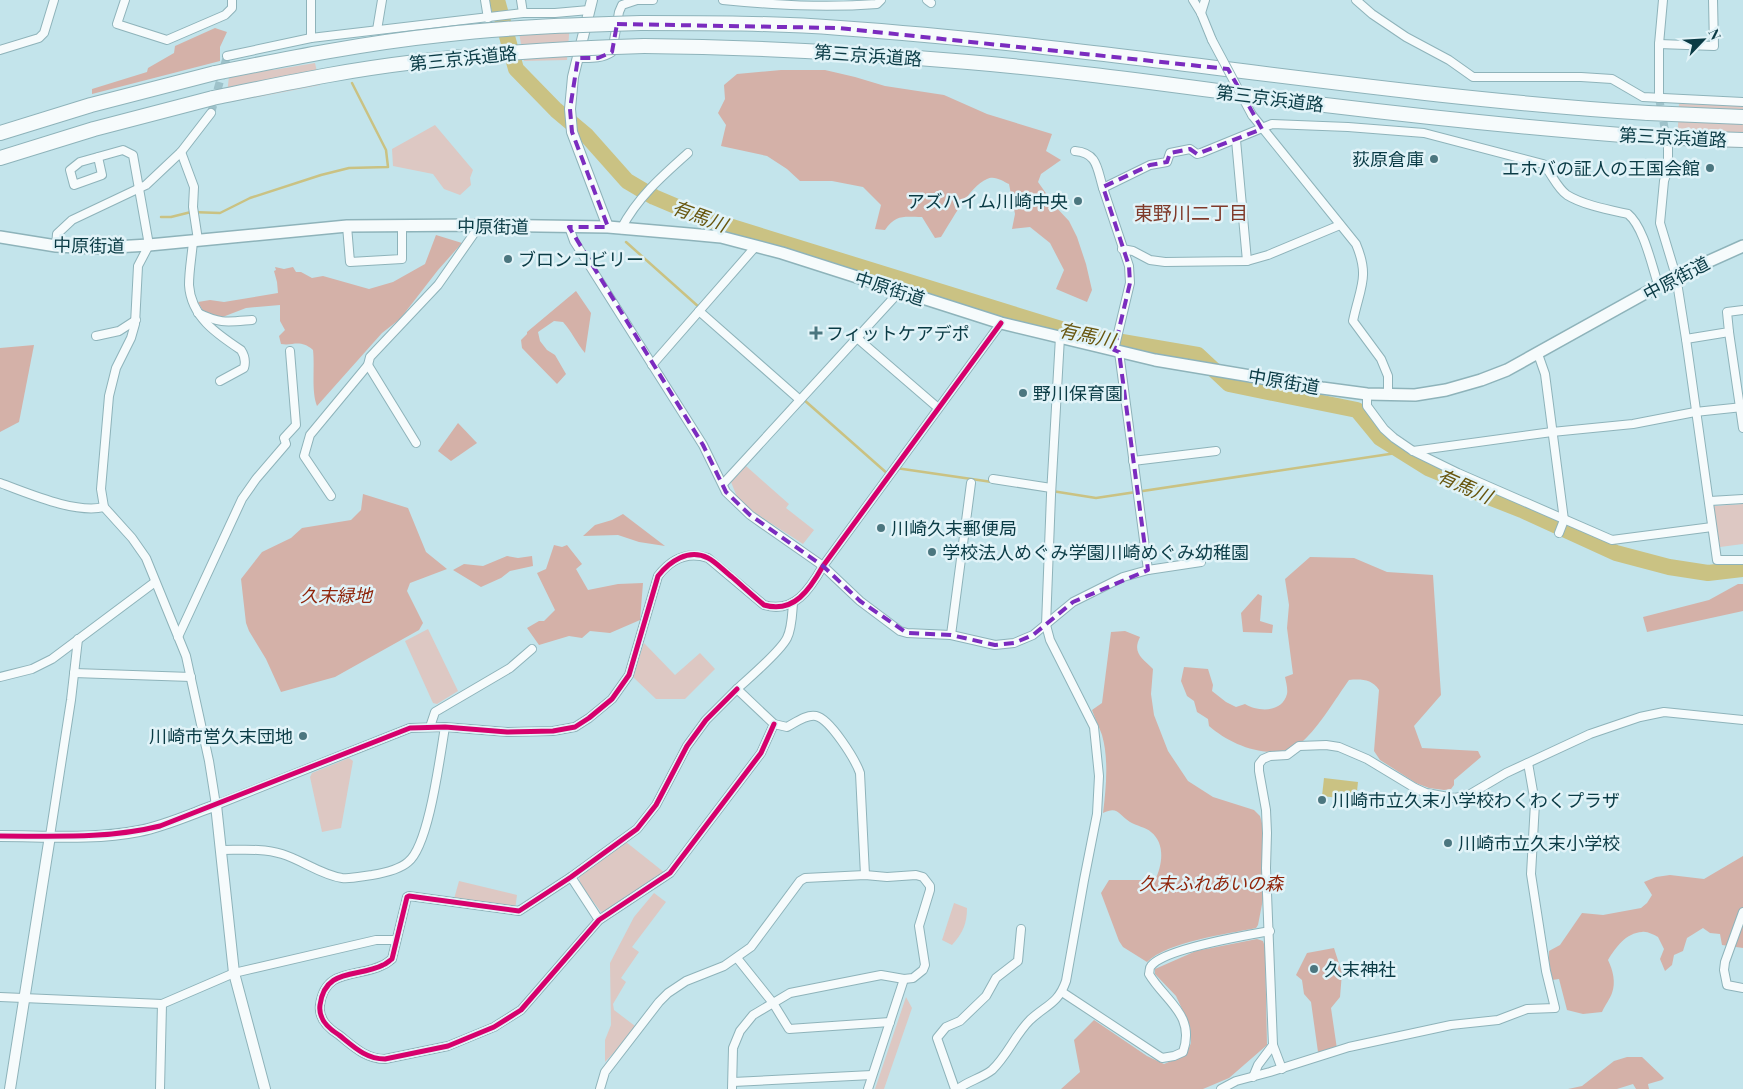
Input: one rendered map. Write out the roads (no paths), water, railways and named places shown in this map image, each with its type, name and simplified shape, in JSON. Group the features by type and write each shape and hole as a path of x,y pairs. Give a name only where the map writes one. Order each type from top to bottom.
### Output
{"highway":[{"name":"第三京浜道路","path":"0,133 91,105 215,73 324,52 443,35 576,25 642,23 708,23 838,28 962,38 1433,95 1569,108 1743,117"},
{"name":"第三京浜道路","path":"0,158 94,129 213,98 329,75 410,63 572,48 644,46 835,52 970,62 1127,79 1476,122 1648,137 1743,140"}],"main road":[{"name":"中原街道","path":"2,240 97,248 196,241 347,226 480,225 608,227 721,237 756,246 1001,323 1060,337 1180,364 1367,394 1388,395 1414,395 1454,388 1507,370 1676,276 1743,246"}],"street":[{"path":"0,50 39,38 44,32 54,0"},
{"path":"125,0 118,24 167,40 224,15 232,8 232,0"},
{"path":"311,0 311,38"},
{"path":"377,30 382,0"},
{"path":"485,0 488,18"},
{"path":"521,0 524,13"},
{"path":"578,58 598,58 612,52 622,5 637,0 653,0"},
{"path":"723,0 839,7 877,4 881,0"},
{"path":"1193,0 1252,115 1356,244 1362,259 1364,276 1353,320 1381,359 1388,376 1388,395"},
{"path":"1201,13 1205,0"},
{"path":"1356,0 1372,14 1406,37 1449,60 1473,77 1581,77 1612,80 1644,97 1743,102"},
{"path":"1659,98 1659,44 1663,0"},
{"path":"1659,44 1714,46 1713,0"},
{"path":"227,56 311,38 524,13 555,13 591,5 573,77 570,110 572,132 608,227"},
{"path":"56,246 56,234 72,220 146,185 181,152 211,113"},
{"path":"1103,188 1150,165 1167,162 1170,153 1190,149 1197,154 1272,124 1424,133 1543,164 1553,175 1556,185 1567,195 1628,214 1634,219 1643,238 1659,287"},
{"path":"1236,140 1246,261"},
{"path":"1668,148 1668,169 1664,181 1660,223 1676,276 1717,560 1743,560"},
{"path":"98,157 102,175 74,185 70,170 80,162 123,150 133,155 149,245 138,266 136,320 131,338 116,368 108,396 101,489 104,507 132,538 146,558 186,656 209,761 216,805 234,973 265,1089"},
{"path":"1075,151 1085,152 1093,157 1129,266 1130,283 1116,349 1148,570"},
{"path":"181,152 194,187 193,207 196,241 189,284 192,299 205,323 241,350 245,356 246,363 244,368 220,381"},
{"path":"621,229 639,200 651,186 688,153"},
{"path":"331,496 304,456 310,435 368,365 370,357 438,285 480,225"},
{"path":"1122,249 1133,251 1150,260 1165,262 1246,261 1268,255 1340,225"},
{"path":"347,226 350,262 402,260 402,226"},
{"path":"569,227 574,240 704,445 726,492 750,515 823,566 860,601 900,631 951,635 995,645 1014,643 1033,635 1073,602 1123,577 1148,570 1201,562"},
{"path":"652,365 756,246"},
{"path":"723,484 900,291"},
{"path":"1743,310 1727,312 1742,407 1743,428"},
{"path":"700,311 800,400"},
{"path":"198,313 213,320 224,322 252,320"},
{"path":"96,336 119,331 136,320"},
{"path":"0,836 104,836 160,826 410,728 445,727 507,732 552,731 575,727 589,718 612,698 629,675 658,576 664,568 683,556 693,555 708,558 764,605 774,608 793,603 812,586 823,566 1001,323"},
{"path":"1686,339 1729,332"},
{"path":"1020,929 1018,961 996,978 986,996 960,1021 946,1027 937,1038 956,1089 991,1071 1030,1020 1058,998 1062,992 1066,981 1098,814 1099,776 1094,727 1050,640 1046,625 1051,488 1060,337"},
{"path":"856,338 938,408"},
{"path":"178,637 242,499 256,479 286,444 284,438 296,425 290,351"},
{"path":"1538,354 1545,374 1563,522 1559,533"},
{"path":"368,365 416,443"},
{"path":"1367,394 1367,406 1384,429 1413,451 1563,522 1612,540 1712,527"},
{"path":"1413,451 1552,432 1633,424 1695,412 1742,407"},
{"path":"1133,461 1216,450"},
{"path":"993,479 1051,488"},
{"path":"951,635 971,483"},
{"path":"0,484 63,505 104,507"},
{"path":"1710,502 1743,498"},
{"path":"0,677 32,669 52,659 155,582"},
{"path":"774,724 761,753 670,873 600,920 521,1010 494,1027 441,1049 386,1059 376,1059 365,1055 324,1023 319,1009 321,996 330,982 342,975 382,966 392,959 407,897 519,911 637,829 656,806 686,746 706,720 787,639 793,603"},
{"path":"10,1089 50,836 78,639"},
{"path":"430,727 435,712 510,668 532,649"},
{"path":"74,673 191,677"},
{"path":"737,690 774,724 787,727 807,716 822,718 848,748 860,773 865,875"},
{"path":"1282,1069 1273,1045 1270,931 1266,868 1266,810 1259,771 1259,764 1262,759 1270,756 1287,755 1300,746 1326,745 1339,747 1367,759 1415,788 1454,798 1467,796 1528,763 1590,734 1640,717 1664,712 1743,720"},
{"path":"221,850 272,851 342,878 356,878 381,873 407,863 414,856 425,832 445,727"},
{"path":"1221,1089 1236,1081 1282,1069 1349,1047 1451,1025 1498,1020 1527,1009 1555,1008 1546,970 1531,874 1535,803 1528,763"},
{"path":"600,1089 606,1072 668,992 686,981 724,966 737,958 750,947 800,881 805,878 865,875 887,877 923,876 930,886 919,926 925,965 923,970 913,978 904,979 881,975 790,993 753,1015 740,1031 733,1048 732,1085 872,1075"},
{"path":"570,877 600,920"},
{"path":"1742,917 1724,970 1727,985 1743,988"},
{"path":"1062,992 1162,1058 1174,1056 1183,1052 1186,1042 1186,1029 1176,1007 1149,974 1150,966 1157,960 1203,944 1270,931"},
{"path":"0,997 162,1004 234,973 376,940 396,940"},
{"path":"737,958 773,1003 789,1028 890,1022"},
{"path":"868,1089 904,979"},
{"path":"160,1089 162,1004"},
{"path":"1253,1077 1258,1065 1273,1045"}],"waterway":[{"name":"有馬川","path":"497,0 516,69 556,110 587,136 627,181 654,197 706,219 1064,330 1087,336 1198,355 1229,384 1357,410 1380,438 1428,468 1450,477 1476,492 1522,510 1616,553 1669,567 1708,573 1743,569"},
{"path":"161,217 171,217 191,212 220,213 250,198 321,175 349,168 388,167 386,150 352,83"},
{"path":"626,242 700,308"},
{"path":"803,399 889,475"},
{"path":"1052,491 1096,498 1403,452"},
{"path":"896,468 992,482"}],"tunnel":[{"path":"211,113 227,56"},
{"path":"1659,98 1667,141"}],"place":[{"name":"荻原倉庫","path":"1434,159"},
{"name":"エホバの証人の王国会館","path":"1710,168"},
{"name":"アズハイム川崎中央","path":"1078,201"},
{"name":"ブロンコビリー","path":"508,259"},
{"name":"フィットケアデポ","path":"816,333"},
{"name":"野川保育園","path":"1023,393"},
{"name":"川崎久末郵便局","path":"881,528"},
{"name":"学校法人めぐみ学園川崎めぐみ幼稚園","path":"932,552"},
{"name":"川崎市営久末団地","path":"303,736"},
{"name":"川崎市立久末小学校わくわくプラザ","path":"1322,800"},
{"name":"川崎市立久末小学校","path":"1448,843"},
{"name":"久末神社","path":"1314,969"}],"district":[{"name":"東野川二丁目","path":"1191,212"}],"park label":[{"name":"久末緑地","path":"336,595"},
{"name":"久末ふれあいの森","path":"1211,883"}]}
